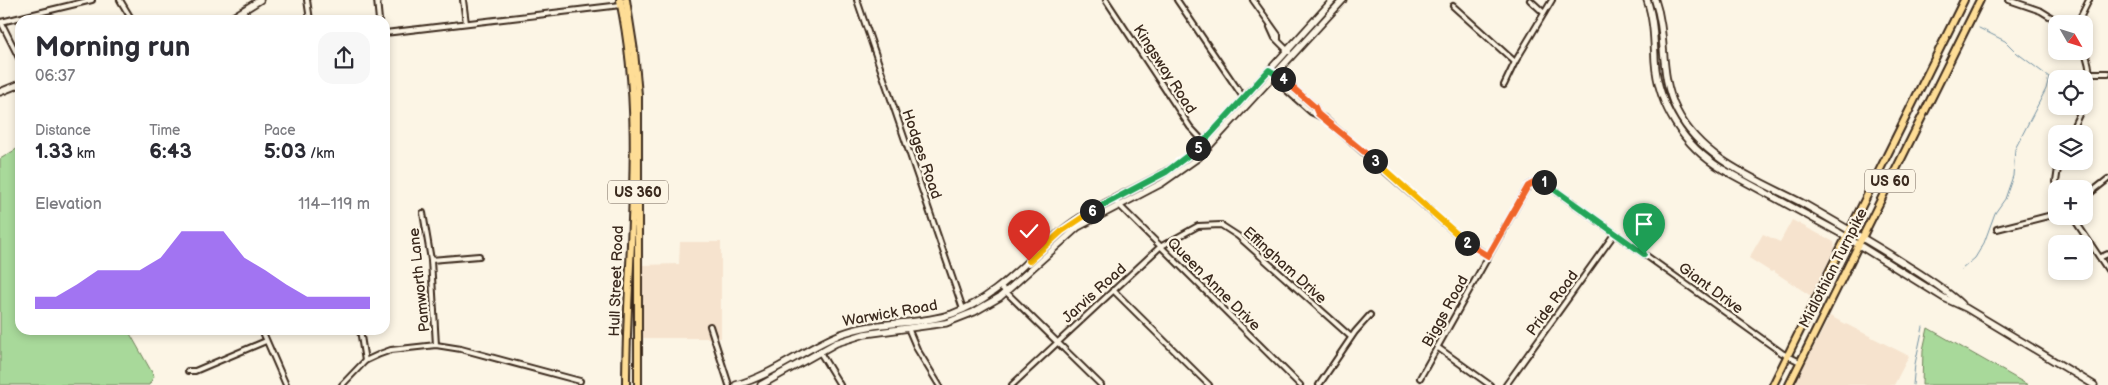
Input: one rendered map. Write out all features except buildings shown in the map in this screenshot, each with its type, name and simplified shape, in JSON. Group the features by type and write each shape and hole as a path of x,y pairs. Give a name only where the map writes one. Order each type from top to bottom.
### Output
{"main road":[{"path":"241,15 260,0"},
{"name":"Warwick Road","path":"762,385 836,343 865,334 932,327 965,316 988,305 1006,292 1066,237 1090,220 1175,174 1210,146 1248,104 1287,49 1333,0"},
{"name":"Warwick Road","path":"736,385 760,377 828,339 846,332 862,327 937,318 963,310 978,302 1001,287 1062,231 1086,214 1172,168 1190,155 1244,98 1292,55 1342,0"},
{"path":"1647,0 1653,24 1657,75 1662,95 1671,116 1683,135 1698,151 1712,163 1847,237 1944,298 1966,308 2094,385"},
{"path":"1655,0 1661,26 1664,71 1669,92 1678,112 1690,131 1704,146 1722,160 1741,171 1862,237 1948,292 1966,308"},
{"name":"Midlothian Turnpike","path":"1773,385 1964,0"},
{"name":"Midlothian Turnpike","path":"1789,385 1980,0"},
{"name":"Hull Street Road","path":"623,2 630,61 633,121 632,194 626,324 626,385"},
{"name":"Hull Street Road","path":"623,2 634,51 638,96 638,385"},
{"path":"0,92 15,86"},
{"path":"1738,177 1741,171"}],"street":[{"path":"26,15 92,0"},
{"path":"120,0 129,15"},
{"path":"307,0 309,15"},
{"path":"376,0 378,15"},
{"path":"463,0 466,23"},
{"name":"Hodges Road","path":"857,0 965,316"},
{"name":"Kingsway Road","path":"1106,0 1190,127 1210,146"},
{"path":"1177,0 1248,104"},
{"path":"1253,0 1278,36 1278,39 1292,55"},
{"path":"1530,0 1544,13"},
{"path":"1504,84 1552,0"},
{"path":"2009,0 2048,16"},
{"path":"2082,15 2089,0"},
{"path":"390,32 623,2"},
{"path":"1453,6 1515,62"},
{"path":"15,18 0,21 15,50"},
{"path":"1271,72 1287,82 1315,107 1318,114 1460,237 1488,256"},
{"path":"2093,73 2108,73"},
{"path":"2093,191 2108,179"},
{"name":"Biggs Road","path":"1420,378 1528,186 1537,181"},
{"name":"Giant Drive","path":"1537,181 1545,182 1787,356 1800,362"},
{"name":"Queen Anne Drive","path":"1114,199 1300,385"},
{"name":"Pamworth Lane","path":"423,213 431,260 436,345"},
{"path":"1998,229 2048,216"},
{"name":"Effingham Drive","path":"1198,226 1221,225 1238,236 1351,337"},
{"path":"2078,225 2108,270"},
{"name":"Jarvis Road","path":"1012,385 1160,247 1198,226"},
{"name":"Pride Road","path":"1506,385 1615,233"},
{"path":"2101,257 2108,254"},
{"path":"431,260 479,256"},
{"path":"1001,287 1100,385"},
{"path":"1114,290 1208,385"},
{"path":"1319,385 1351,337 1370,315"},
{"path":"906,322 917,349 939,385"},
{"path":"710,326 729,385"},
{"path":"264,335 286,385"},
{"path":"361,335 365,361"},
{"path":"188,371 195,371 266,341"},
{"path":"342,385 365,361 391,350 436,345 461,349 580,381"},
{"path":"1437,347 1490,385"},
{"path":"821,350 821,354 840,385"},
{"path":"760,377 762,385"}],"shaded area":[{"path":"1792,220 1834,242 1835,248 1811,296 1749,258 1763,234 1780,242"},
{"path":"680,242 721,242 721,338 641,338 641,265 679,264"},
{"path":"1830,316 1909,356 1894,385 1794,385"}],"green space":[{"path":"15,150 15,335 131,335 154,376 149,385 0,385 0,159"},
{"path":"1928,328 2028,385 1922,385 1923,350"}],"waterway":[{"path":"1962,269 1975,258 1984,243 1995,213 2005,199 2013,176 2015,149 2046,89 2049,77 2017,53 2005,41 1979,28"},
{"path":"1913,385 1915,364 1923,327"}],"route":[{"path":"1029,261 1078,219 1105,203 1152,180 1190,155 1211,135 1269,70 1274,75 1279,76 1315,107 1318,114 1460,237 1488,256 1528,186 1537,181 1545,182 1644,254"}]}
